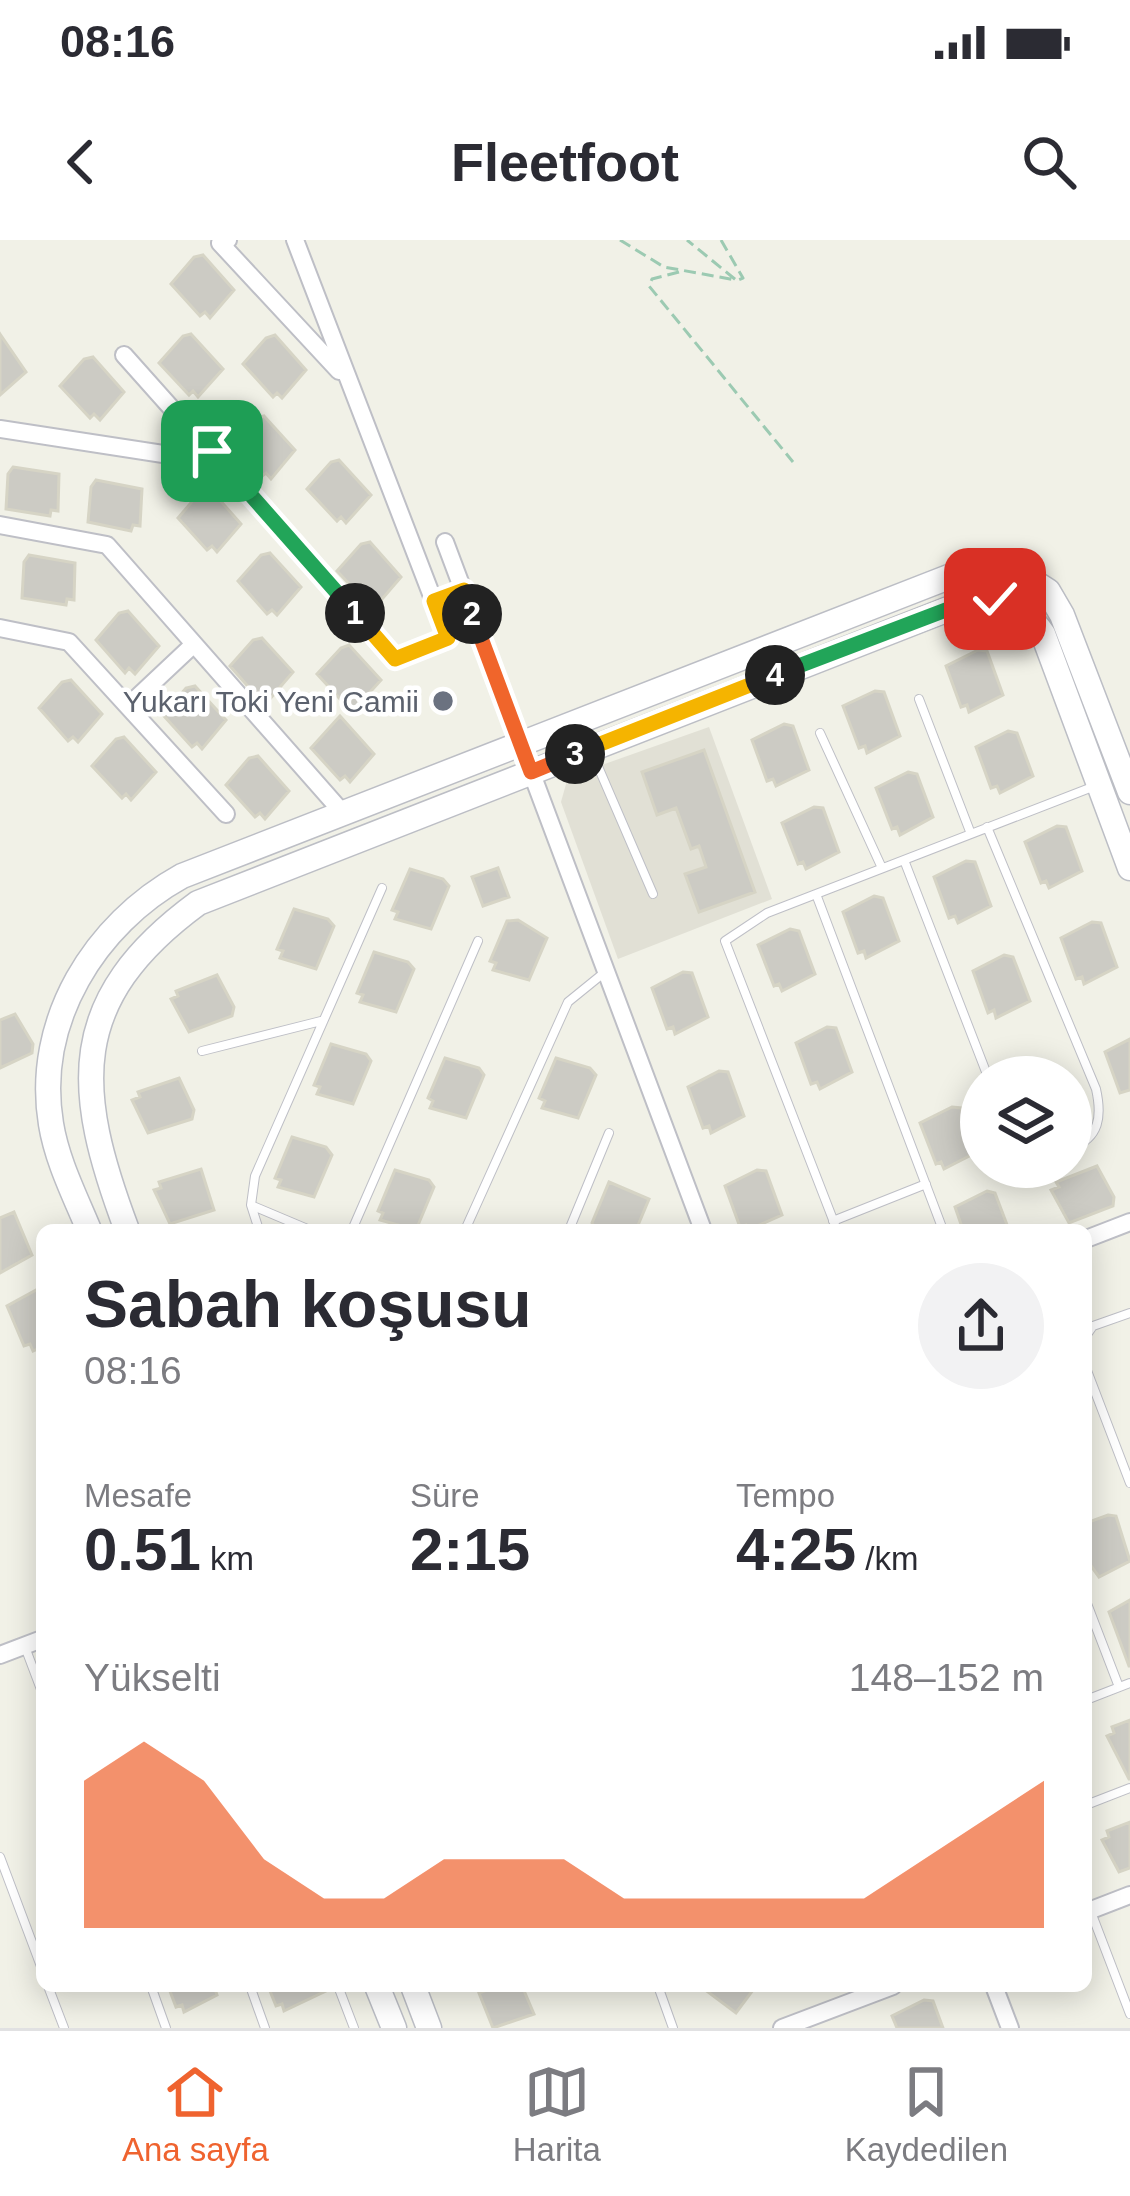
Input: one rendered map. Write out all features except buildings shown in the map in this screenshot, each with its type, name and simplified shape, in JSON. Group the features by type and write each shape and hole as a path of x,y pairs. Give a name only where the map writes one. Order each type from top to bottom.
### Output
{"street":[{"path":"228,240 220,243 348,380"},
{"path":"124,355 395,659 448,638 295,240"},
{"path":"0,429 163,454 212,451"},
{"path":"0,525 107,545 342,812"},
{"path":"445,542 701,1224"},
{"path":"87,1224 62,1165 50,1103 49,1064 81,970 106,934 145,896 342,812 958,572 1006,564 1048,591 1063,615 1130,792"},
{"path":"434,601 464,590"},
{"path":"125,1224 101,1160 90,1107 91,1054 106,1003 130,962 198,903 951,608 995,599 1030,614 1043,634 1130,868"},
{"path":"0,628 68,642 226,814"},
{"path":"128,706 194,644"},
{"path":"1092,1237 1130,1222"},
{"path":"0,1655 33,1642"},
{"path":"1092,1909 1130,1895"},
{"path":"379,1992 394,2028"},
{"path":"415,1992 429,2028"},
{"path":"782,2028 877,1992"},
{"path":"996,1992 1010,2028"}],"lane":[{"path":"919,699 971,834"},
{"path":"820,733 882,868"},
{"path":"589,748 653,894"},
{"path":"834,1224 725,941 767,913 1099,785"},
{"path":"987,827 1082,1056"},
{"path":"904,860 980,1056"},
{"path":"257,1224 251,1205 255,1176 382,888"},
{"path":"816,894 942,1224"},
{"path":"355,1224 478,941"},
{"path":"468,1224 568,1002 606,971"},
{"path":"202,1052 321,1021"},
{"path":"1092,1080 1101,1111 1092,1133"},
{"path":"571,1224 609,1133"},
{"path":"839,1224 926,1184"},
{"path":"251,1205 296,1224"},
{"path":"1092,1329 1130,1312"},
{"path":"1092,1384 1130,1483"},
{"path":"1092,1616 1119,1687"},
{"path":"1092,1698 1130,1683"},
{"path":"1092,1802 1130,1788"},
{"path":"0,1857 36,1953"},
{"path":"1092,1920 1130,2014"},
{"path":"50,1992 64,2028"},
{"path":"153,1992 166,2028"},
{"path":"252,1992 265,2028"},
{"path":"340,1992 354,2028"},
{"path":"660,1992 674,2028"}],"path":[{"path":"620,240 641,257 679,272 743,278 722,240"},
{"path":"687,240 736,280"},
{"path":"679,272 652,279 649,286 793,462"}],"shaded area":[{"path":"709,727 772,899 618,959 561,802 568,777"}],"place":[{"name":"Yukarı Toki Yeni Camii","path":"443,701"}],"route":[{"path":"212,451 395,659 448,638 434,601 464,590 531,772 951,608 995,599"}]}
